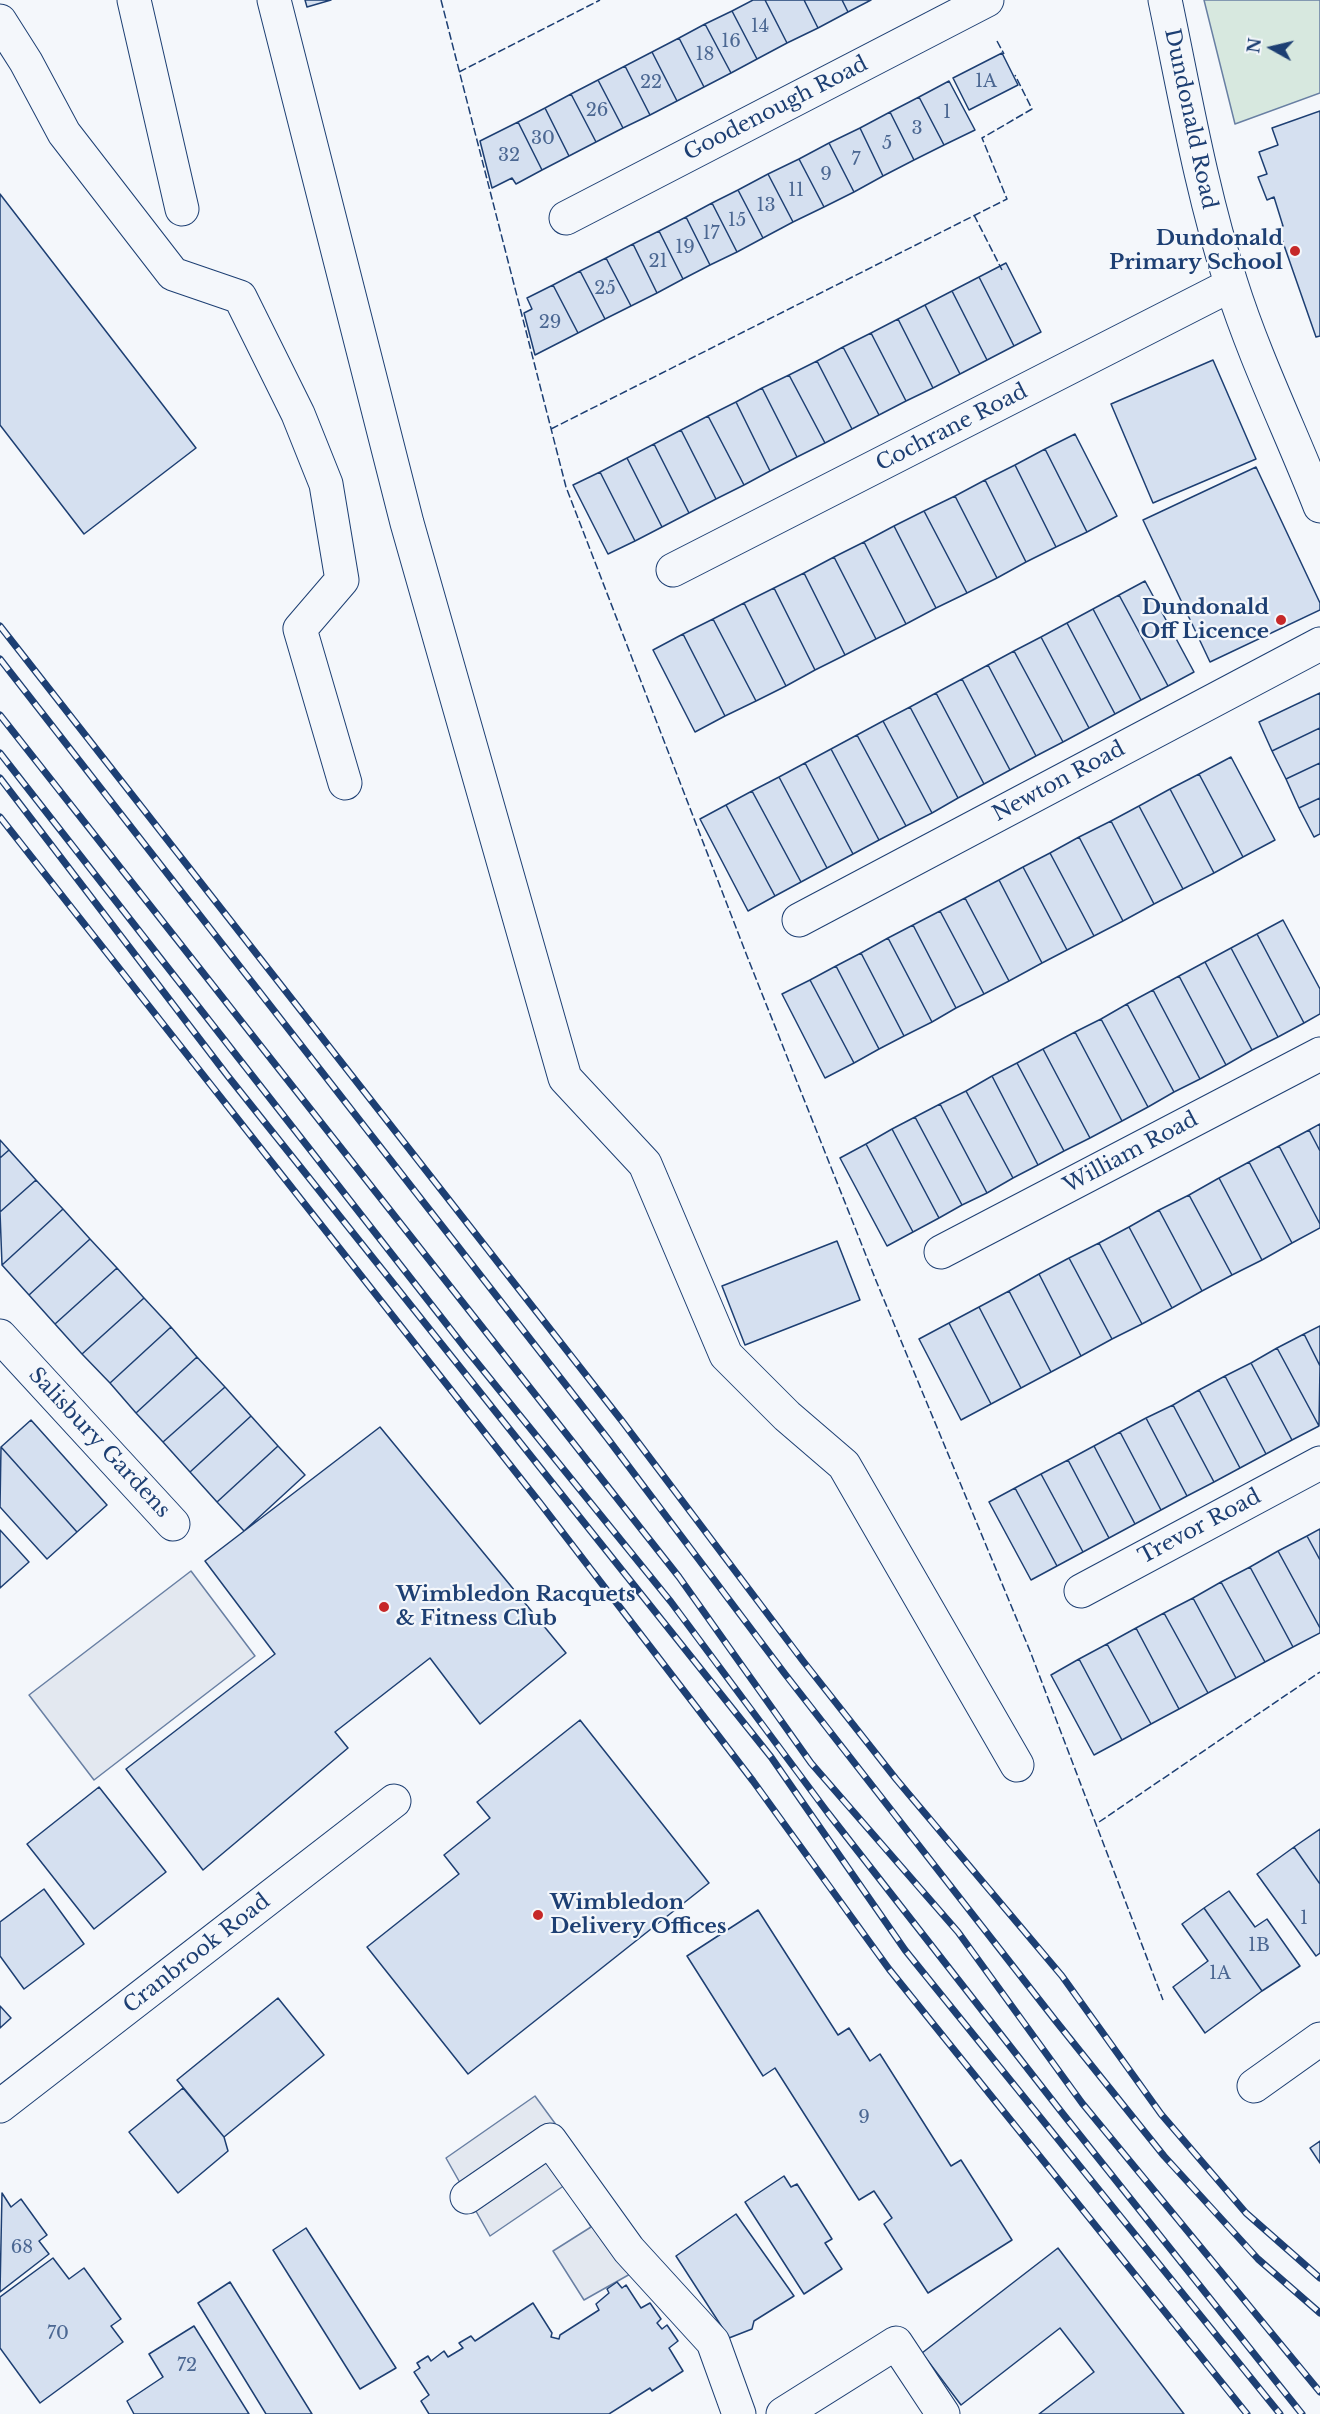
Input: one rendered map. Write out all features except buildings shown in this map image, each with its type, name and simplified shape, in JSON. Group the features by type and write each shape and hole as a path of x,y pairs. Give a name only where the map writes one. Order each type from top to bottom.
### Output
{"street":[{"path":"0,5 12,0"},
{"path":"134,0 182,209"},
{"path":"274,0 407,523 565,1078 645,1164 726,1355 787,1416 844,1465 1017,1765"},
{"name":"Goodenough Road","path":"566,219 987,0"},
{"name":"Dundonald Road","path":"1165,0 1209,211 1231,285 1254,348 1320,506"},
{"path":"0,21 26,62 64,133 173,274 240,297 298,414 326,484 342,580 300,629 345,783"},
{"name":"Cochrane Road","path":"673,570 1231,285"},
{"name":"Newton Road","path":"799,920 1320,644"},
{"name":"William Road","path":"941,1252 1320,1054"},
{"name":"Salisbury Gardens","path":"0,1336 173,1524"},
{"name":"Trevor Road","path":"1081,1591 1320,1463"},
{"name":"Cranbrook Road","path":"0,2106 393,1801"},
{"path":"1254,2086 1320,2039"},
{"path":"467,2197 550,2140 629,2250 713,2342 739,2414"},
{"path":"783,2414 896,2343 943,2414"}],"shaded area":[{"path":"1204,0 1320,0 1320,93 1235,124"},
{"path":"191,1571 255,1656 94,1780 29,1695"},
{"path":"535,2096 655,2260 584,2300 553,2251 591,2227 565,2185 490,2236 446,2158"}],"railway":[{"path":"0,626 622,1421 803,1661 896,1779 1062,1976 1161,2114 1246,2213 1320,2278"},
{"path":"0,659 608,1439 785,1674 1055,2020 1164,2156 1258,2259 1320,2313"},
{"path":"0,715 679,1577 811,1763 958,1932 1082,2103 1320,2392"},
{"path":"0,753 466,1349 671,1602 828,1813 1063,2114 1302,2414"},
{"path":"0,778 227,1075 771,1757 905,1950 1280,2414"},
{"path":"0,817 540,1503 753,1781 889,1969 1247,2414"}],"fence":[{"path":"441,0 566,487 747,956 877,1283 1030,1651 1163,2000"},
{"path":"459,72 600,0"},
{"path":"997,41 1004,54"},
{"path":"551,429 1007,199 982,138 1032,109 1015,75"},
{"path":"974,215 1002,270"},
{"path":"1099,1822 1320,1672"}],"place":[{"name":"Dundonald Primary School","path":"1295,251"},
{"name":"Dundonald Off Licence","path":"1281,620"},
{"name":"Wimbledon Racquets & Fitness Club","path":"384,1607"},
{"name":"Wimbledon Delivery Offices","path":"538,1915"}]}
